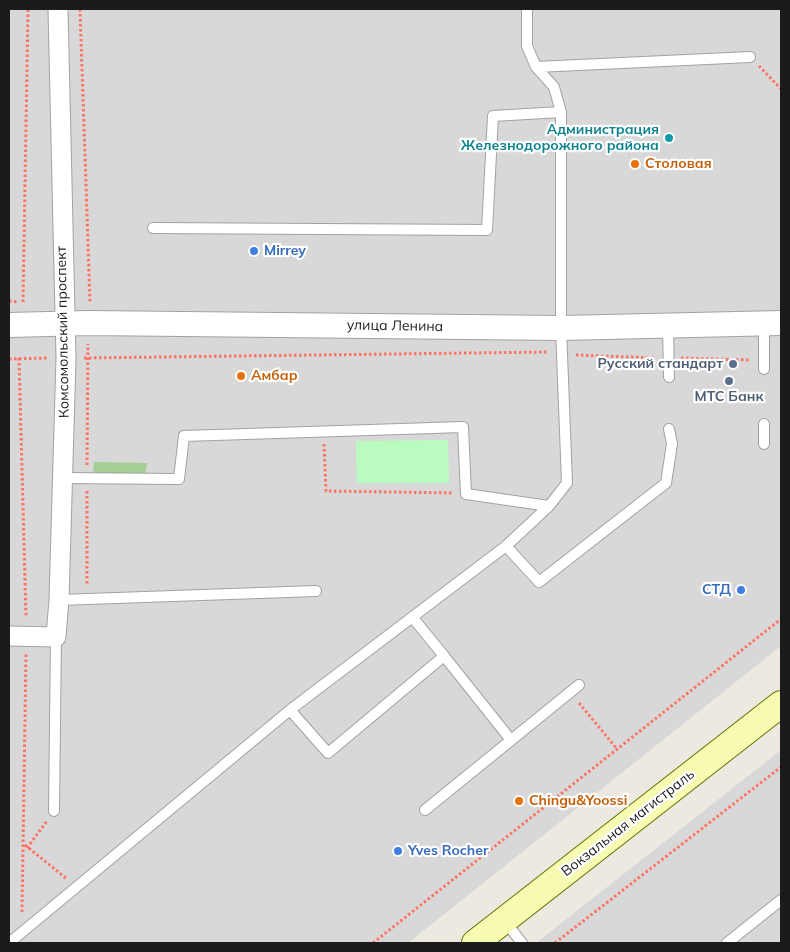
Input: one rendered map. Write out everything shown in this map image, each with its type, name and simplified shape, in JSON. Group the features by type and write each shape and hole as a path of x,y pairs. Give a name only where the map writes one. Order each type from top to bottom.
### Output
{"main road":[{"name":"Вокзальная магистраль","path":"475,943 781,704"}],"street":[{"name":"Комсомольский проспект","path":"56,637 59,600 66,358 58,9"},
{"name":"улица Ленина","path":"9,325 107,323 562,328 772,323"},
{"path":"9,636 56,637"}],"lane":[{"path":"9,943 290,710 506,546 549,506 567,483 562,352 561,112 554,87 536,67 527,46 527,9"},
{"path":"536,67 750,57"},
{"path":"153,228 487,230 493,116 561,112"},
{"path":"764,364 772,323"},
{"path":"668,325 669,377"},
{"path":"764,424 764,444"},
{"path":"62,478 179,478 184,436 463,427 466,494 549,506"},
{"path":"506,546 539,582 666,483 672,444 669,429"},
{"path":"59,600 316,591"},
{"path":"413,618 511,740"},
{"path":"54,811 56,637"},
{"path":"290,710 328,753 444,656"},
{"path":"425,810 578,685"},
{"path":"733,942 781,900"},
{"path":"504,920 522,943"}],"path":[{"path":"22,302 28,9"},
{"path":"750,57 781,88"},
{"path":"9,359 562,352 582,356 668,358 764,364"},
{"path":"324,432 326,491 466,494"},
{"path":"373,943 781,619"},
{"path":"570,692 617,749"},
{"path":"555,943 781,767"},
{"path":"25,851 54,811"},
{"path":"27,846 76,886"}],"shaded area":[{"path":"9,9 781,9 781,646 408,943 9,943"},
{"path":"781,750 781,943 536,943"}],"green space":[{"path":"448,440 449,483 357,483 356,441"},
{"path":"94,462 147,463 145,477 93,476"}],"place":[{"name":"Администрация Железнодорожного района","path":"669,138"},
{"name":"Столовая","path":"635,164"},
{"name":"Mirrey","path":"254,251"},
{"name":"Русский стандарт","path":"733,364"},
{"name":"Амбар","path":"241,376"},
{"name":"МТС Банк","path":"729,381"},
{"name":"СТД","path":"741,590"},
{"name":"Chingu&Yoossi","path":"519,801"},
{"name":"Yves Rocher","path":"398,851"}]}
